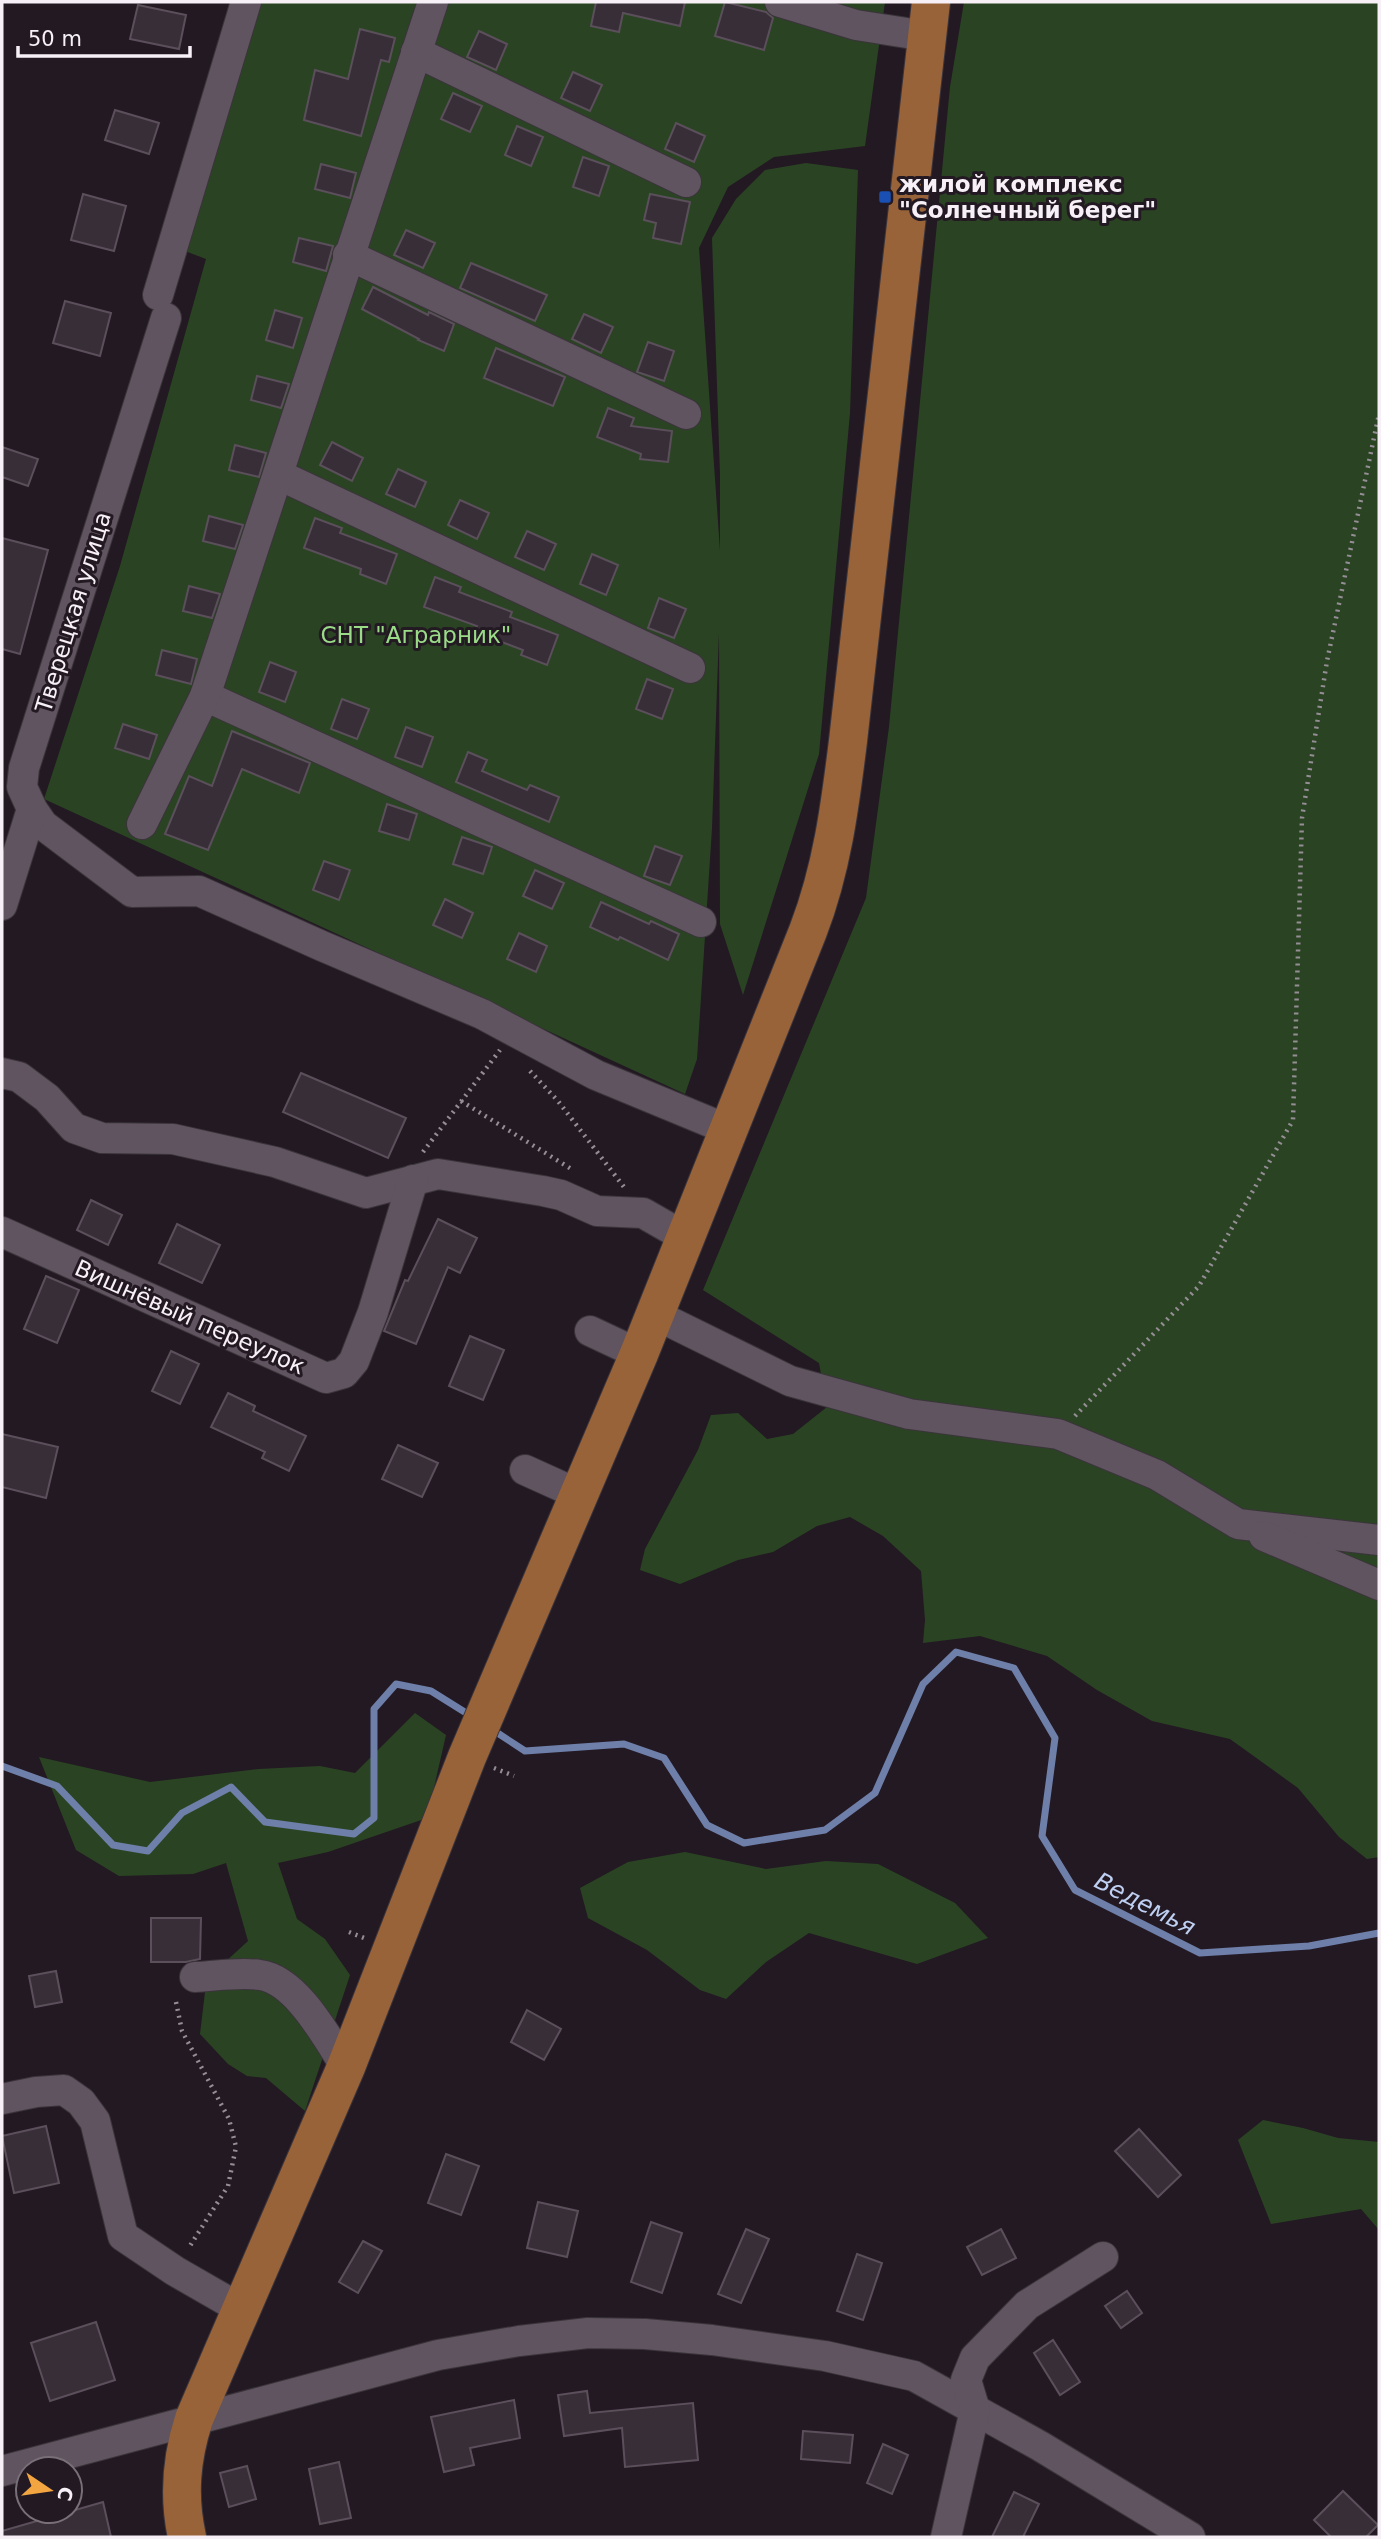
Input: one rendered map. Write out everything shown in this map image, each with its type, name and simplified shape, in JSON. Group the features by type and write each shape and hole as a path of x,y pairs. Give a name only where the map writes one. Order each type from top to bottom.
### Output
{"main road":[{"path":"187,2537 181,2483 184,2450 194,2419 346,2067 467,1757 639,1354 816,910 834,845 848,741 929,19"}],"street":[{"name":"Тверецкая улица","path":"32,809 22,787 24,768 162,306 246,2"},
{"path":"142,824 205,696 432,2"},
{"path":"780,2 856,25 929,19"},
{"path":"416,52 686,182"},
{"path":"348,255 686,415"},
{"path":"279,475 690,668"},
{"path":"205,696 701,922"},
{"path":"32,809 43,825 132,892 199,891 482,1014 596,1075 729,1130"},
{"path":"2,905 32,809"},
{"path":"2,1073 19,1077 47,1098 74,1128 102,1138 173,1139 275,1161 366,1193 438,1174 561,1195 597,1211 642,1213 685,1237"},
{"name":"Вишнёвый переулок","path":"2,1232 326,1378 344,1373 354,1361 373,1312 413,1180"},
{"path":"654,1314 790,1381 909,1413 1058,1434 1157,1475 1238,1524 1379,1585"},
{"path":"590,1331 639,1354"},
{"path":"525,1470 578,1494"},
{"path":"1238,1524 1379,1540"},
{"path":"195,1977 258,1974 274,1978 300,2000 346,2067"},
{"path":"2,2099 64,2090 81,2102 94,2121 123,2236 241,2309"},
{"path":"946,2537 975,2410 966,2380 975,2358 1027,2305 1103,2257"},
{"path":"2,2471 438,2355 588,2333 645,2333 825,2356 914,2376 1040,2446 1189,2537"}],"path":[{"path":"1058,1434 1199,1286 1293,1120 1302,817 1327,661 1379,414"},
{"path":"413,1180 422,1152 505,1044 482,1014"},
{"path":"522,1063 566,1111 642,1213"},
{"path":"461,1101 575,1171"},
{"path":"175,2270 228,2186 236,2147 229,2119 182,2031 176,2002"}],"green space":[{"name":"СНТ \"Аграрник\"","path":"261,2 885,2 865,146 774,157 728,187 699,248 720,551 712,238 736,199 765,170 806,163 858,170 850,413 819,754 743,995 720,924 719,632 712,828 697,1059 685,1094 44,799 120,566 206,259 185,251"},
{"path":"964,2 1379,2 1379,1857 1367,1859 1339,1837 1298,1788 1230,1739 1152,1721 1097,1690 1047,1656 980,1636 923,1643 925,1620 921,1571 883,1536 850,1517 817,1526 773,1552 738,1560 680,1584 640,1570 645,1549 698,1450 711,1415 738,1413 767,1439 793,1434 827,1407 819,1363 703,1290 866,898 889,727 950,87"},
{"path":"415,1713 446,1735 427,1818 328,1852 278,1863 297,1919 325,1939 350,1975 305,2111 266,2078 247,2076 228,2064 200,2034 205,1992 223,1964 248,1941 226,1863 193,1874 119,1876 76,1850 39,1757 150,1782 259,1769 320,1766 355,1773"},
{"path":"685,1852 766,1869 826,1861 878,1864 955,1903 988,1938 917,1964 809,1933 766,1962 726,1999 700,1990 647,1950 588,1918 580,1888 628,1862"},
{"path":"1263,2120 1338,2138 1379,2142 1379,2230 1361,2209 1271,2224 1238,2140"}],"building":[{"path":"596,2 685,2 680,26 623,13 619,32 591,26"},
{"path":"725,2 766,12 773,18 764,50 715,36"},
{"path":"138,5 186,15 179,49 130,39"},
{"path":"360,29 395,38 389,62 381,60 361,136 304,120 315,70 348,79"},
{"path":"479,31 507,44 496,70 467,57"},
{"path":"573,72 602,85 590,111 561,98"},
{"path":"453,93 482,106 470,132 441,119"},
{"path":"115,110 159,123 149,154 105,140"},
{"path":"676,123 705,136 694,162 665,149"},
{"path":"517,126 543,137 531,166 505,155"},
{"path":"583,157 609,166 599,196 573,187"},
{"path":"321,164 356,173 350,198 315,189"},
{"path":"83,194 126,206 114,251 71,240"},
{"path":"650,194 690,202 681,244 653,238 656,223 644,220"},
{"path":"406,230 435,243 423,268 394,255"},
{"path":"299,238 333,246 326,271 293,262"},
{"path":"471,263 547,295 535,321 460,288"},
{"path":"373,287 428,315 429,312 454,324 444,351 362,309"},
{"path":"65,301 111,313 100,356 53,343"},
{"path":"275,310 302,318 293,348 266,340"},
{"path":"584,314 613,327 601,353 572,339"},
{"path":"648,342 674,351 664,381 637,372"},
{"path":"496,348 565,377 553,406 484,378"},
{"path":"257,376 289,384 281,408 251,400"},
{"path":"608,408 634,418 631,426 672,431 668,462 640,459 641,454 597,437"},
{"path":"332,442 363,458 352,481 320,465"},
{"path":"235,445 266,453 259,477 229,470"},
{"path":"2,447 38,459 28,486 2,477"},
{"path":"398,469 426,482 415,507 386,494"},
{"path":"460,500 489,513 477,539 448,525"},
{"path":"209,516 243,525 235,549 203,541"},
{"path":"315,518 342,528 340,533 397,554 386,584 360,574 361,569 304,548"},
{"path":"527,531 556,544 544,570 515,557"},
{"path":"2,538 48,550 20,654 2,649"},
{"path":"592,554 618,565 606,595 580,584"},
{"path":"435,577 461,587 459,592 512,612 510,617 558,635 547,665 521,655 523,650 475,632 477,626 424,607"},
{"path":"189,586 220,594 212,618 183,611"},
{"path":"659,598 686,609 674,638 648,628"},
{"path":"162,650 197,659 191,684 156,675"},
{"path":"270,662 296,672 285,702 259,692"},
{"path":"647,679 673,689 662,719 636,709"},
{"path":"342,699 369,709 357,739 331,729"},
{"path":"123,724 157,735 149,759 115,748"},
{"path":"406,727 433,737 422,767 395,757"},
{"path":"232,731 310,763 299,793 242,769 208,850 165,834 189,776 212,786"},
{"path":"468,752 487,760 482,771 527,790 530,785 559,797 549,822 456,782"},
{"path":"387,804 417,814 409,840 379,831"},
{"path":"462,837 492,847 483,874 453,864"},
{"path":"655,846 682,856 670,885 644,876"},
{"path":"324,861 350,870 339,900 313,890"},
{"path":"535,870 564,883 552,909 523,896"},
{"path":"445,899 473,913 462,938 433,925"},
{"path":"601,902 649,924 651,921 679,934 668,960 620,937 618,940 590,927"},
{"path":"519,933 547,946 536,972 507,959"},
{"path":"301,1073 406,1118 388,1158 283,1112"},
{"path":"91,1200 122,1215 108,1245 77,1230"},
{"path":"438,1219 477,1238 460,1273 448,1267 416,1344 384,1331 405,1280 408,1281"},
{"path":"177,1224 220,1245 202,1283 159,1263"},
{"path":"46,1276 79,1290 57,1343 24,1329"},
{"path":"470,1336 504,1350 483,1400 449,1386"},
{"path":"171,1351 199,1364 180,1404 152,1391"},
{"path":"228,1393 255,1406 253,1411 306,1436 289,1471 262,1458 265,1452 211,1427"},
{"path":"2,1434 58,1447 46,1498 2,1487"},
{"path":"398,1445 438,1463 422,1497 382,1479"},
{"path":"151,1918 201,1918 200,1959 186,1962 151,1962"},
{"path":"56,1971 62,2002 35,2007 29,1976"},
{"path":"527,2010 561,2029 544,2060 511,2042"},
{"path":"46,2126 59,2183 14,2193 2,2136"},
{"path":"1139,2129 1181,2175 1158,2197 1115,2151"},
{"path":"446,2154 479,2166 461,2215 428,2203"},
{"path":"538,2202 578,2211 567,2257 527,2248"},
{"path":"651,2222 682,2233 662,2293 631,2282"},
{"path":"746,2229 769,2239 741,2303 718,2294"},
{"path":"1001,2229 1016,2258 982,2275 967,2247"},
{"path":"363,2241 382,2251 358,2293 339,2282"},
{"path":"857,2254 882,2263 863,2320 837,2311"},
{"path":"1127,2291 1142,2313 1121,2328 1105,2306"},
{"path":"96,2322 115,2380 50,2401 31,2343"},
{"path":"1053,2340 1080,2382 1060,2395 1034,2353"},
{"path":"587,2391 590,2413 693,2403 698,2460 625,2467 622,2428 564,2436 558,2395"},
{"path":"514,2400 520,2438 470,2448 474,2465 444,2472 431,2417"},
{"path":"803,2431 853,2435 850,2463 801,2459"},
{"path":"883,2444 908,2455 892,2494 867,2483"},
{"path":"339,2462 351,2518 320,2524 309,2469"},
{"path":"247,2466 256,2499 229,2507 220,2473"},
{"path":"1343,2491 1378,2525 1366,2537 1331,2537 1314,2520"},
{"path":"1014,2492 1039,2504 1023,2537 992,2537"},
{"path":"103,2502 111,2537 2,2537 2,2531 23,2525 84,2525 84,2507"}],"waterway":[{"name":"Ведемья","path":"493,1730 525,1751 624,1744 664,1758 707,1825 744,1843 825,1830 875,1793 923,1684 956,1652 1014,1668 1055,1738 1042,1836 1075,1890 1200,1953 1309,1946 1379,1933"},
{"name":"Ведемья","path":"2,1766 57,1786 113,1845 148,1851 182,1813 231,1787 265,1822 354,1834 374,1818 374,1709 396,1684 431,1691 471,1716"}],"place":[{"name":"жилой комплекс \"Солнечный берег\"","path":"885,197"}]}
